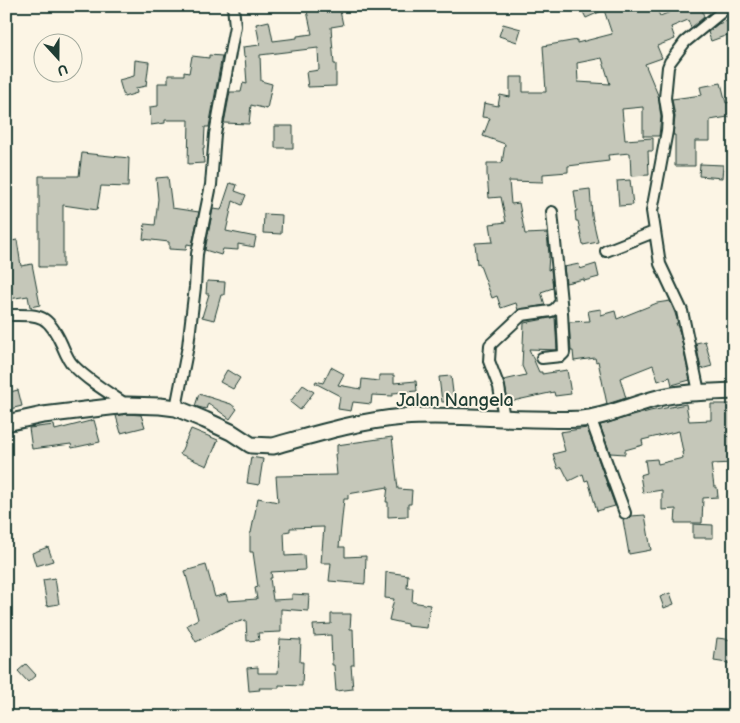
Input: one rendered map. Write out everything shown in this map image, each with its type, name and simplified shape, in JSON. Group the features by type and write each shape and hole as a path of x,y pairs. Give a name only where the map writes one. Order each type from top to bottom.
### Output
{"main road":[{"name":"Jalan Nangela","path":"6,423 43,415 127,406 160,406 176,408 230,432 252,445 273,446 361,422 402,417 590,418 661,397 699,392 734,391"}],"street":[{"path":"176,408 188,346 197,254 211,185 215,134 235,26 233,6"},
{"path":"699,392 682,311 660,264 654,232 652,204 668,124 665,98 668,67 685,42 729,6"},
{"path":"542,358 561,356 564,353 552,212"},
{"path":"606,251 654,232"},
{"path":"504,419 499,387 489,361 490,345 522,315 555,309 560,303"},
{"path":"6,315 34,315 42,317 50,323 72,363 82,373 127,406"},
{"path":"590,418 625,513"}],"building":[{"path":"339,6 343,25 331,27 334,64 336,64 336,86 308,87 306,72 319,70 318,48 260,55 261,81 272,84 267,109 251,105 249,124 224,123 230,92 241,92 243,83 247,84 243,47 260,45 256,24 269,21 273,41 297,38 297,36 312,34 307,11"},
{"path":"580,6 655,6 660,16 686,6 701,6 704,17 691,28 688,20 671,27 675,39 657,46 662,58 645,64 658,95 661,117 659,136 643,136 643,107 622,109 625,140 653,138 653,151 648,151 649,175 631,176 630,153 608,155 609,161 568,166 568,172 543,174 543,182 509,181 511,204 519,203 525,234 547,233 548,270 551,269 553,288 541,292 545,305 518,310 516,303 501,308 497,296 492,298 479,263 477,264 475,243 493,242 490,224 506,222 501,197 489,198 487,174 487,163 502,163 505,144 483,136 490,118 482,117 484,103 498,106 500,95 510,97 510,77 523,77 523,92 546,92 543,46 577,40 577,43 612,34 604,10 586,18","holes":["602,58 610,84 578,82 577,63"]},
{"path":"729,20 733,33 711,41 708,32 718,24"},
{"path":"503,24 521,29 517,42 499,36"},
{"path":"209,55 222,56 209,127 205,127 204,163 188,164 189,120 165,120 165,123 151,125 150,107 158,106 158,83 168,83 168,75 184,75 184,72 189,73 192,56 209,58"},
{"path":"135,60 149,62 146,86 136,88 137,93 124,97 119,80 134,76"},
{"path":"721,83 726,103 734,101 734,116 710,120 710,141 695,141 695,166 675,166 675,135 673,135 675,117 672,99 702,95 700,87"},
{"path":"275,126 293,126 293,148 275,148"},
{"path":"82,153 129,158 128,187 101,186 97,210 63,205 63,267 39,267 39,176 79,176"},
{"path":"700,164 723,165 722,178 699,176"},
{"path":"168,177 172,208 199,212 192,245 187,244 186,250 169,249 169,242 143,239 145,224 155,225 158,199 156,178"},
{"path":"630,180 633,205 619,206 617,181"},
{"path":"230,183 237,185 235,191 246,195 242,205 233,201 226,231 256,237 254,247 238,244 238,250 223,249 221,255 205,250 213,209 221,210"},
{"path":"590,189 592,216 598,242 583,245 578,221 576,221 575,211 577,211 574,191"},
{"path":"264,214 282,215 281,234 263,233"},
{"path":"17,240 21,266 32,264 40,305 30,307 28,296 9,299 6,284 6,242"},
{"path":"579,264 580,269 596,264 599,277 566,283 564,267"},
{"path":"207,281 225,282 224,295 221,295 214,320 202,317 209,294 206,294"},
{"path":"670,301 678,323 676,323 690,380 672,385 670,377 658,381 653,365 620,378 626,398 607,404 598,361 596,362 595,358 574,361 573,351 571,351 569,322 590,321 588,311 601,309 601,315 615,311 617,319 657,303"},
{"path":"555,317 557,350 529,349 539,372 542,372 542,374 567,370 571,394 555,396 554,392 508,402 504,380 526,375 522,366 524,323"},
{"path":"705,341 712,366 701,369 696,343"},
{"path":"331,367 344,374 338,385 361,389 362,379 379,381 379,375 394,375 394,383 416,381 417,391 393,393 393,396 372,395 371,404 353,402 351,411 338,409 340,396 315,383 316,381 323,383"},
{"path":"227,370 240,378 233,389 220,382"},
{"path":"451,376 454,401 442,402 439,377"},
{"path":"303,385 314,392 300,410 290,402"},
{"path":"18,390 22,406 6,410 6,393"},
{"path":"199,394 231,404 237,409 230,419 208,403 206,409 195,406"},
{"path":"686,404 689,421 711,420 711,404 732,404 734,463 711,464 714,487 717,487 718,497 703,498 702,523 675,523 676,509 662,510 662,490 643,493 640,475 647,473 645,460 657,459 658,464 683,458 679,431 642,440 643,445 625,450 625,454 610,453 600,425 650,411"},
{"path":"127,414 141,415 145,427 121,433 116,416"},
{"path":"94,420 100,442 72,448 71,444 32,449 29,428 54,425 55,430"},
{"path":"587,428 615,506 597,511 588,480 585,481 583,474 569,481 562,467 558,469 553,454 565,451 560,432"},
{"path":"191,429 218,440 207,466 180,454"},
{"path":"392,437 398,489 412,490 411,504 408,504 408,516 388,517 388,502 386,502 388,487 348,494 348,499 344,499 339,547 345,547 345,557 366,556 365,584 329,581 331,563 321,563 324,527 290,528 290,531 284,532 285,556 304,555 305,570 271,572 273,600 292,599 292,594 309,595 308,611 281,609 281,632 258,633 259,640 247,641 246,620 230,624 196,642 187,625 198,619 185,571 206,565 215,597 226,594 228,601 257,599 255,588 258,587 253,552 250,552 250,533 258,498 278,502 276,476 337,475 335,454 337,454 337,445"},
{"path":"251,457 263,459 259,485 247,483"},
{"path":"645,515 651,550 629,554 623,520 631,516"},
{"path":"693,524 713,525 713,538 693,538"},
{"path":"48,547 53,561 36,566 32,553"},
{"path":"386,572 408,575 407,588 413,588 412,602 430,605 427,628 407,626 407,624 389,620 394,599 385,598"},
{"path":"55,578 59,604 47,606 43,580"},
{"path":"670,593 674,604 664,608 660,597"},
{"path":"331,614 351,614 350,629 353,629 354,665 351,665 353,689 336,691 334,665 332,665 331,635 314,636 313,625 331,624"},
{"path":"717,638 734,640 734,664 714,661"},
{"path":"280,639 301,640 300,662 303,662 302,686 279,685 279,688 259,688 260,690 249,691 247,668 258,667 258,673 278,673"},
{"path":"26,664 36,675 28,682 18,671"}]}
